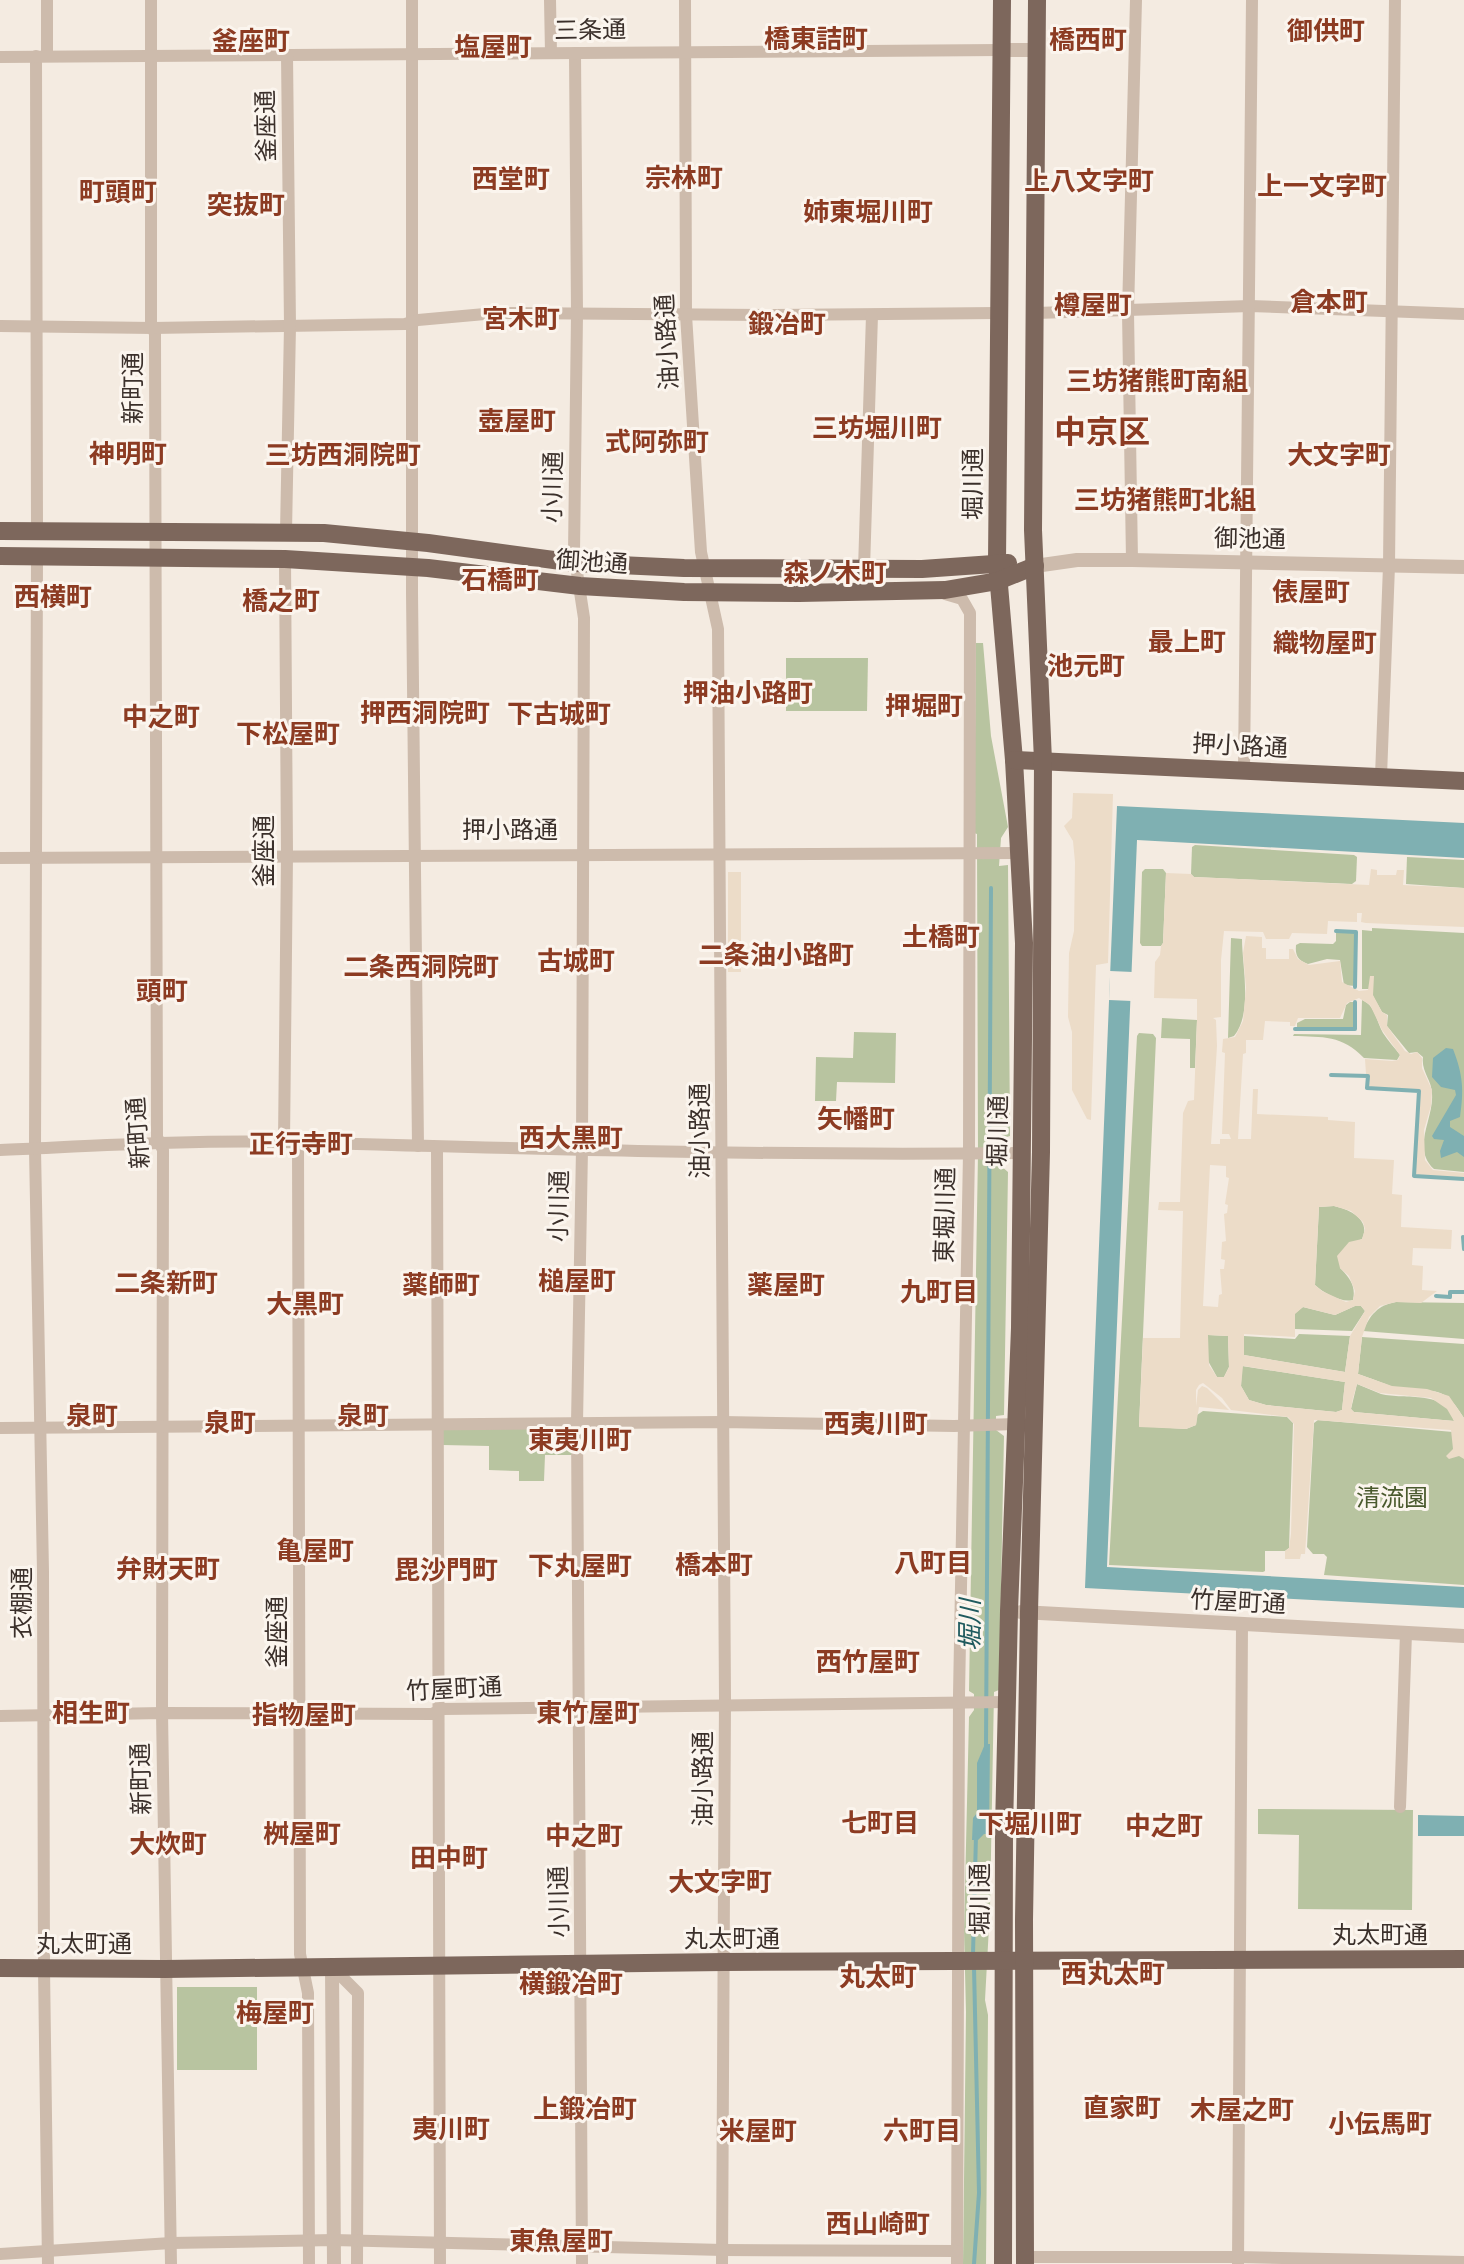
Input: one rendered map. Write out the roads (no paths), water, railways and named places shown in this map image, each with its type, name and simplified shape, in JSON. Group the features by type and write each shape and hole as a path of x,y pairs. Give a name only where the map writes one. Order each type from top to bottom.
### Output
{"main road":[{"name":"堀川通","path":"1002,0 997,530 990,573 1014,760 1011,853 1024,943 1016,1424 1009,1611 1000,1702 995,1962 1003,2264"},
{"name":"堀川通","path":"1025,2260 1023,1962 1041,1152 1043,761 1033,487 1037,0"},
{"name":"御池通","path":"0,531 286,532 413,541 576,563 990,573"},
{"name":"御池通","path":"0,556 285,559 412,567 580,586 710,592 918,591 990,573 1035,566"},
{"name":"押小路通","path":"1014,760 1464,781"},
{"name":"丸太町通","path":"0,1968 1464,1959"}],"street":[{"path":"37,531 42,56 47,0"},
{"name":"新町通","path":"151,0 157,1137 161,1144 162,1713 171,2264"},
{"path":"412,0 412,567 418,1146"},
{"path":"550,0 551,53"},
{"name":"油小路通","path":"685,0 686,315 701,552 718,629 725,1706 722,2264"},
{"path":"1132,560 1128,312 1136,0"},
{"path":"1244,771 1252,0"},
{"path":"1381,776 1389,566 1395,0"},
{"name":"三条通","path":"0,57 1037,50"},
{"name":"小川通","path":"575,53 577,314 574,553 584,618 582,1149 577,1423 582,2264"},
{"name":"釜座通","path":"286,532 290,326 287,55"},
{"path":"1036,313 1250,306 1464,314"},
{"path":"0,326 153,328 411,323 496,313 998,313"},
{"path":"864,569 872,315"},
{"name":"衣棚通","path":"37,557 35,1149 41,1425 48,2258"},
{"name":"釜座通","path":"284,1142 287,855 285,559"},
{"name":"御池通","path":"1035,566 1077,560 1132,560 1464,567"},
{"name":"東堀川通","path":"957,2258 973,1153 970,622 990,573"},
{"path":"918,591 962,599 969,607 970,622"},
{"name":"押小路通","path":"0,858 721,852 1011,853"},
{"path":"0,1150 284,1142 437,1147 1022,1153"},
{"name":"釜座通","path":"298,1143 300,1938 308,1993 309,2264"},
{"path":"437,1147 440,2264"},
{"path":"0,1428 41,1425 437,1423 1016,1424"},
{"name":"竹屋町通","path":"1009,1611 1464,1636"},
{"path":"1238,2260 1242,1625"},
{"path":"1400,1807 1406,1633"},
{"name":"竹屋町通","path":"0,1716 1000,1702"},
{"path":"332,1967 334,2264"},
{"path":"332,1967 358,1993 357,2264"},
{"path":"308,2070 333,2071"},
{"path":"0,2254 48,2258 171,2243 334,2240 957,2258"},
{"path":"1025,2260 1464,2262"}],"water":[{"path":"1117,806 1464,823 1464,858 1137,840 1107,1567 1464,1587 1464,1608 1085,1588"},
{"path":"1446,1048 1453,1049 1461,1075 1460,1117 1450,1121 1450,1127 1464,1136 1464,1157 1457,1152 1441,1158 1444,1140 1432,1136 1456,1095 1455,1090 1441,1087 1432,1077 1433,1058"},
{"path":"985,1744 990,1744 989,1834 972,1840 973,1818 977,1813 977,1763"},
{"path":"1418,1815 1464,1816 1464,1836 1418,1836"}],"waterway":[{"name":"堀川","path":"986,1748 991,888"},
{"path":"1336,931 1356,932 1355,987"},
{"path":"1295,1029 1355,1029 1355,1002"},
{"path":"1331,1075 1368,1076 1367,1088 1419,1091 1414,1176 1464,1179"},
{"path":"1463,1237 1464,1249"},
{"path":"1436,1296 1450,1297 1450,1292 1464,1292"},
{"name":"堀川","path":"973,1954 976,1835"},
{"name":"堀川","path":"974,1967 979,2193 974,2264"}],"district":[{"name":"御供町","path":"1326,31"},
{"name":"橋東詰町","path":"816,39"},
{"name":"橋西町","path":"1088,40"},
{"name":"釜座町","path":"251,41"},
{"name":"塩屋町","path":"493,47"},
{"name":"宗林町","path":"684,178"},
{"name":"西堂町","path":"511,179"},
{"name":"上八文字町","path":"1089,181"},
{"name":"上一文字町","path":"1322,186"},
{"name":"町頭町","path":"118,192"},
{"name":"突抜町","path":"246,205"},
{"name":"姉東堀川町","path":"868,212"},
{"name":"倉本町","path":"1329,302"},
{"name":"樽屋町","path":"1093,305"},
{"name":"宮木町","path":"521,319"},
{"name":"鍛冶町","path":"787,324"},
{"name":"三坊猪熊町南組","path":"1157,381"},
{"name":"壺屋町","path":"517,421"},
{"name":"三坊堀川町","path":"877,428"},
{"name":"中京区","path":"1102,432"},
{"name":"式阿弥町","path":"657,442"},
{"name":"神明町","path":"128,454"},
{"name":"三坊西洞院町","path":"343,455"},
{"name":"大文字町","path":"1339,455"},
{"name":"三坊猪熊町北組","path":"1165,500"},
{"name":"森ノ木町","path":"835,573"},
{"name":"石橋町","path":"500,580"},
{"name":"俵屋町","path":"1311,592"},
{"name":"西横町","path":"53,597"},
{"name":"橋之町","path":"281,601"},
{"name":"最上町","path":"1187,642"},
{"name":"織物屋町","path":"1325,643"},
{"name":"池元町","path":"1086,666"},
{"name":"押油小路町","path":"748,693"},
{"name":"押堀町","path":"924,706"},
{"name":"押西洞院町","path":"425,713"},
{"name":"下古城町","path":"559,714"},
{"name":"中之町","path":"161,717"},
{"name":"下松屋町","path":"288,734"},
{"name":"土橋町","path":"941,937"},
{"name":"二条油小路町","path":"776,955"},
{"name":"古城町","path":"576,961"},
{"name":"二条西洞院町","path":"421,967"},
{"name":"頭町","path":"162,991"},
{"name":"矢幡町","path":"856,1119"},
{"name":"西大黒町","path":"571,1138"},
{"name":"正行寺町","path":"301,1144"},
{"name":"槌屋町","path":"577,1281"},
{"name":"二条新町","path":"166,1283"},
{"name":"薬師町","path":"441,1285"},
{"name":"薬屋町","path":"786,1285"},
{"name":"九町目","path":"939,1292"},
{"name":"大黒町","path":"305,1304"},
{"name":"泉町","path":"92,1416"},
{"name":"泉町","path":"363,1416"},
{"name":"泉町","path":"230,1423"},
{"name":"西夷川町","path":"876,1424"},
{"name":"東夷川町","path":"580,1440"},
{"name":"亀屋町","path":"315,1551"},
{"name":"八町目","path":"933,1563"},
{"name":"橋本町","path":"714,1565"},
{"name":"下丸屋町","path":"580,1566"},
{"name":"弁財天町","path":"168,1569"},
{"name":"毘沙門町","path":"446,1570"},
{"name":"西竹屋町","path":"868,1662"},
{"name":"相生町","path":"91,1713"},
{"name":"東竹屋町","path":"588,1713"},
{"name":"指物屋町","path":"304,1715"},
{"name":"七町目","path":"880,1823"},
{"name":"下堀川町","path":"1030,1824"},
{"name":"中之町","path":"1164,1826"},
{"name":"桝屋町","path":"302,1834"},
{"name":"中之町","path":"584,1836"},
{"name":"大炊町","path":"168,1844"},
{"name":"田中町","path":"449,1858"},
{"name":"大文字町","path":"720,1882"},
{"name":"西丸太町","path":"1113,1974"},
{"name":"丸太町","path":"878,1977"},
{"name":"横鍛冶町","path":"571,1984"},
{"name":"梅屋町","path":"275,2013"},
{"name":"直家町","path":"1122,2108"},
{"name":"上鍛冶町","path":"585,2109"},
{"name":"木屋之町","path":"1242,2110"},
{"name":"小伝馬町","path":"1380,2124"},
{"name":"夷川町","path":"451,2129"},
{"name":"米屋町","path":"758,2131"},
{"name":"六町目","path":"922,2131"},
{"name":"西山崎町","path":"878,2224"},
{"name":"東魚屋町","path":"561,2241"}],"park label":[{"name":"清流園","path":"1392,1498"}]}
